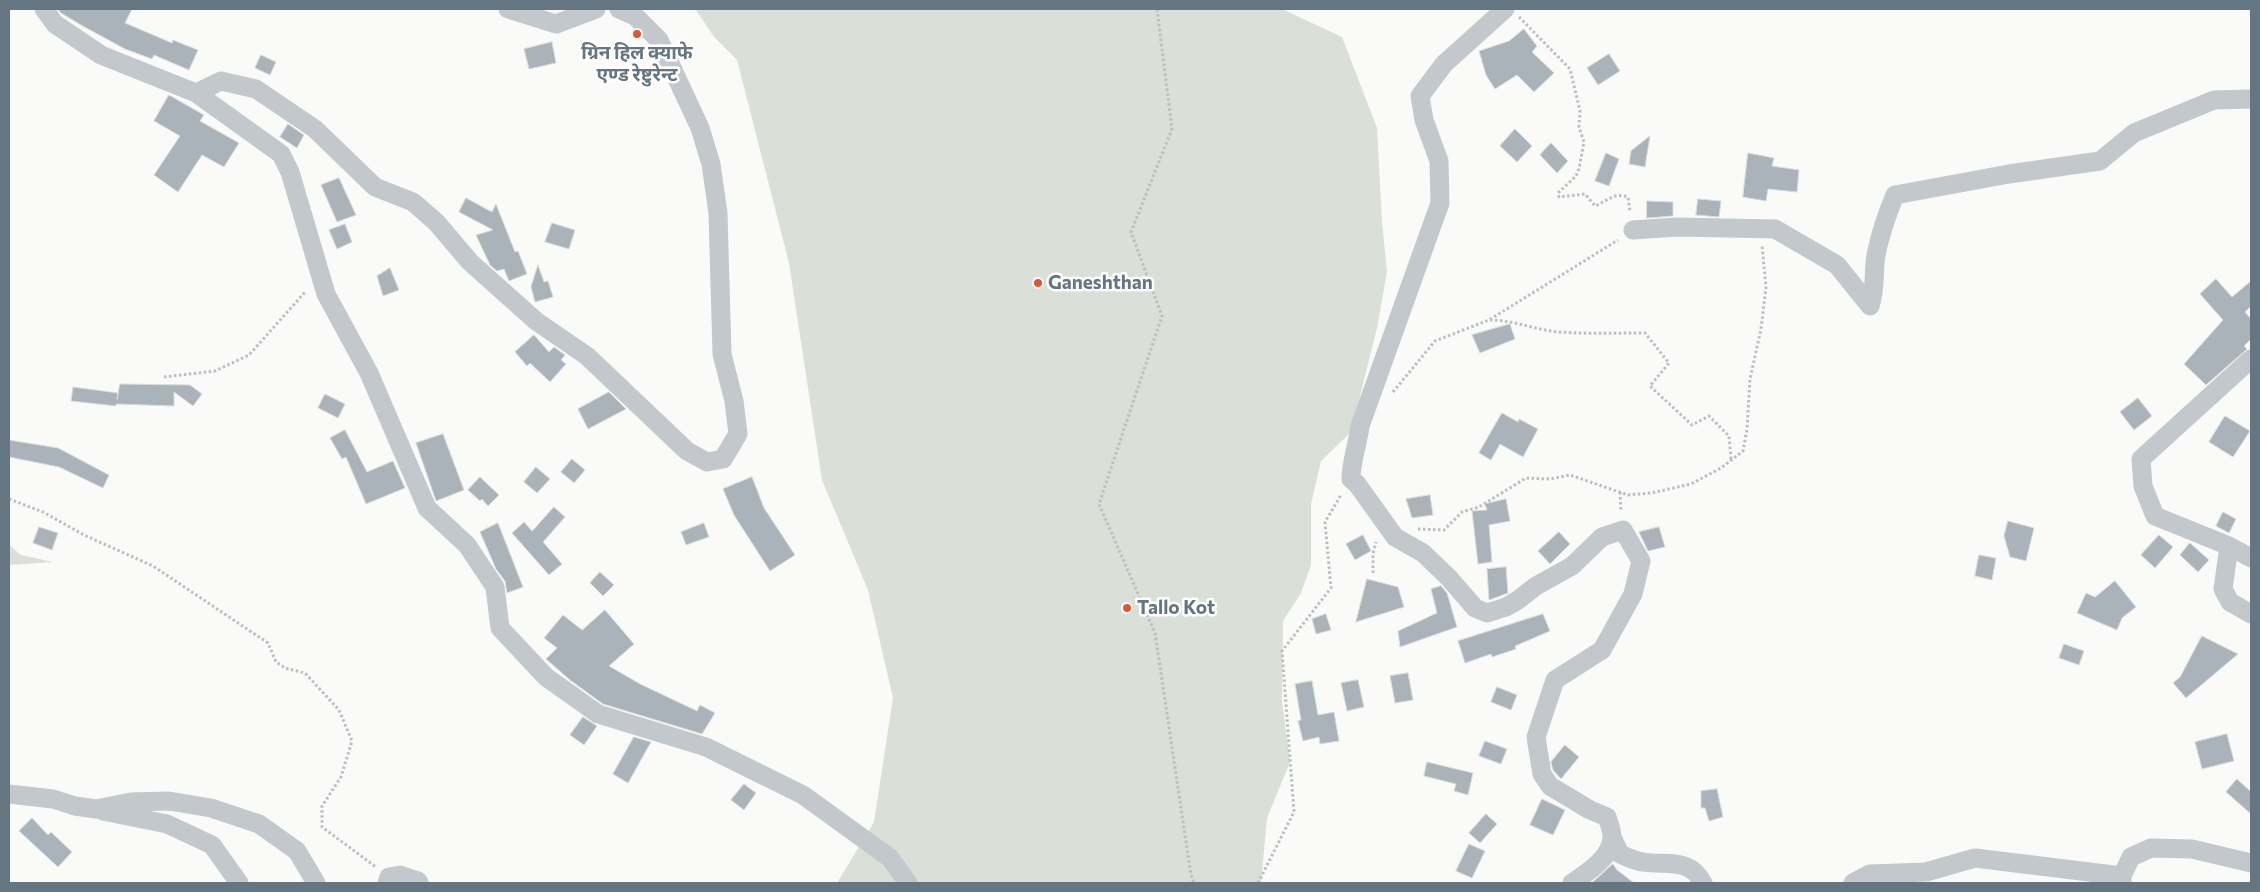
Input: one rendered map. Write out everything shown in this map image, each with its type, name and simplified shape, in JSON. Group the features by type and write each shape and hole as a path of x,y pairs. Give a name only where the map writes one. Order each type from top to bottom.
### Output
{"street":[{"path":"44,9 55,24 101,55 196,93 281,154 290,172 320,277 337,316 369,373 427,508 467,545 496,588 500,628 546,677 598,714 706,747 803,795 890,858 908,883"},
{"path":"508,9 556,24 596,9"},
{"path":"196,93 221,81 256,89 315,129 375,187 413,202 436,222 470,262 536,320 587,356 687,451 707,462 723,459 738,434 734,401 722,354 718,212 711,164 700,128 659,40 635,16 619,9"},
{"path":"1511,12 1444,64 1420,96 1424,120 1439,161 1440,203 1360,426 1357,448 1351,464 1351,480 1357,484 1395,537 1423,553 1449,578 1475,608 1487,613 1506,607 1518,600 1536,586 1572,566 1602,537 1622,530 1641,561 1633,594 1602,650 1554,680 1536,737 1542,774 1550,786 1590,810 1608,817 1612,837 1620,854 1642,862 1677,863 1698,873 1703,883"},
{"path":"1633,230 1678,227 1775,229 1837,265 1870,306 1875,294 1876,256 1887,212 1895,195 2009,174 2100,162 2134,133 2214,100 2251,99"},
{"path":"2251,359 2141,460 2143,486 2155,516 2228,546 2251,558"},
{"path":"2228,546 2223,590 2230,602 2251,614"},
{"path":"9,794 53,799 74,806 167,824 212,845 239,883"},
{"path":"96,809 131,802 169,801 212,808 259,824 297,851 316,883"},
{"path":"1572,883 1594,868 1607,851 1612,837"},
{"path":"1853,883 1870,874 1926,872 1975,858 2122,880 2131,857 2150,848 2192,849 2251,863"},
{"path":"388,880 400,875 419,883"}],"path":[{"path":"1157,9 1172,129 1131,232 1162,316 1100,504 1155,633 1191,875 1194,883"},
{"path":"1511,12 1570,69 1580,111 1579,127 1584,142 1576,176 1558,193 1559,198 1585,194 1595,206 1615,195 1628,197 1633,230"},
{"path":"1373,573 1373,554 1376,543 1379,534 1387,526 1444,530 1462,512 1479,507 1526,478 1550,479 1570,475 1628,495 1651,493 1691,484 1721,468 1743,451 1747,429 1750,379 1761,329 1766,287 1760,229"},
{"path":"164,376 215,371 249,355 265,335 320,277"},
{"path":"1489,320 1507,320 1522,326 1558,332 1645,333 1668,363 1650,386 1692,425 1709,416 1729,436 1732,459"},
{"path":"9,499 43,512 84,535 153,566 268,643 276,662 285,668 306,673 322,694 339,710 352,741 342,777 322,806 322,828 388,880"}],"shaded area":[{"path":"695,9 1282,9 1342,37 1377,128 1382,222 1387,272 1377,328 1351,432 1321,461 1311,504 1311,565 1301,593 1283,621 1282,700 1290,762 1267,818 1261,883 837,883 874,822 893,698 868,590 822,480 789,263 737,60 715,38"},
{"path":"9,545 21,555 53,562 9,565"}],"building":[{"path":"58,9 132,9 125,23 172,43 173,40 198,50 189,70 154,55 152,59 125,49 81,25 61,13"},
{"path":"1524,29 1537,46 1532,52 1554,73 1534,92 1517,75 1495,89 1486,75 1479,51 1509,41"},
{"path":"552,42 556,63 529,69 524,49"},
{"path":"1609,54 1620,71 1598,85 1587,68"},
{"path":"261,55 276,62 270,75 255,68"},
{"path":"169,95 204,115 200,121 239,143 224,167 202,155 178,192 154,175 180,136 154,121"},
{"path":"288,124 304,135 297,148 280,137"},
{"path":"1515,129 1532,146 1517,162 1500,146"},
{"path":"1650,136 1645,167 1629,164 1631,151"},
{"path":"1551,143 1568,161 1557,173 1540,155"},
{"path":"1606,153 1619,159 1609,186 1595,181"},
{"path":"1748,153 1774,158 1772,166 1799,170 1797,192 1768,189 1766,201 1743,197"},
{"path":"339,178 356,215 337,222 321,185"},
{"path":"466,198 492,212 496,204 515,252 518,251 527,274 509,281 504,269 497,271 490,265 476,235 493,230 459,212"},
{"path":"1698,199 1721,201 1719,217 1696,215"},
{"path":"1647,201 1673,202 1673,216 1647,218"},
{"path":"552,223 575,230 569,249 545,242"},
{"path":"345,224 352,242 337,249 329,230"},
{"path":"538,265 544,282 548,281 553,297 535,302 531,287"},
{"path":"390,268 399,290 383,296 377,276"},
{"path":"2216,279 2232,297 2251,281 2251,306 2245,312 2251,319 2251,339 2244,346 2247,349 2206,385 2184,364 2223,320 2200,294"},
{"path":"1510,324 1515,339 1480,353 1472,335"},
{"path":"534,335 549,352 554,347 565,355 561,360 566,364 550,382 530,363 527,366 515,352"},
{"path":"120,384 190,385 202,394 193,406 174,392 174,406 116,404 116,406 71,401 73,387 118,393 117,399"},
{"path":"609,392 626,409 588,429 578,409"},
{"path":"325,394 345,404 338,418 318,408"},
{"path":"2138,398 2152,416 2134,430 2120,412"},
{"path":"1502,413 1518,422 1519,419 1538,429 1523,457 1500,444 1491,460 1479,453"},
{"path":"2225,416 2250,431 2233,457 2209,442"},
{"path":"345,430 367,472 393,461 405,488 366,504 346,457 342,459 330,438"},
{"path":"443,434 464,490 436,501 416,443"},
{"path":"9,440 58,448 109,475 103,488 59,467 9,457"},
{"path":"572,459 585,470 574,483 561,472"},
{"path":"536,467 550,479 537,493 524,482"},
{"path":"480,477 499,495 488,506 482,499 480,501 468,490"},
{"path":"752,477 764,508 795,555 770,571 734,515 723,489"},
{"path":"1430,495 1433,515 1412,518 1406,499"},
{"path":"1506,499 1510,521 1489,525 1492,562 1478,564 1472,511 1487,510 1485,504"},
{"path":"554,507 565,517 543,542 562,564 549,575 512,533 524,522 532,531"},
{"path":"2223,512 2236,519 2229,533 2216,526"},
{"path":"2008,521 2034,528 2026,561 2010,557 2004,536"},
{"path":"498,523 523,587 507,593 505,581 496,569 480,532"},
{"path":"704,523 709,537 686,545 681,532"},
{"path":"39,527 58,533 52,550 33,543"},
{"path":"1659,527 1665,547 1648,551 1639,532"},
{"path":"1559,532 1570,544 1550,564 1538,551"},
{"path":"1363,535 1371,551 1355,560 1346,544"},
{"path":"2159,535 2173,547 2155,568 2141,555"},
{"path":"2190,543 2209,560 2198,572 2180,555"},
{"path":"1979,555 1996,558 1992,580 1975,576"},
{"path":"1506,567 1508,593 1489,600 1487,569"},
{"path":"600,572 614,585 603,596 590,583"},
{"path":"1367,579 1398,587 1404,607 1356,622"},
{"path":"2115,581 2136,607 2122,618 2117,630 2077,613 2086,593 2095,597"},
{"path":"1441,586 1447,593 1457,627 1400,647 1398,631 1437,613 1431,589"},
{"path":"605,610 634,644 609,666 640,684 697,711 700,705 715,713 702,734 603,704 570,680 546,659 557,648 544,638 563,615 582,630"},
{"path":"1326,614 1331,630 1316,634 1312,619"},
{"path":"1543,614 1550,631 1515,646 1516,649 1492,657 1491,654 1465,663 1458,641"},
{"path":"2202,636 2238,654 2186,698 2173,683 2180,677"},
{"path":"2064,644 2084,651 2079,665 2059,658"},
{"path":"1408,673 1413,700 1395,703 1390,676"},
{"path":"1358,680 1364,707 1347,711 1341,683"},
{"path":"1312,681 1318,715 1334,712 1339,741 1320,744 1319,737 1303,741 1298,721 1301,720 1295,684"},
{"path":"1497,687 1517,695 1511,710 1491,702"},
{"path":"583,717 597,726 584,745 570,735"},
{"path":"2227,734 2234,761 2202,769 2195,742"},
{"path":"634,737 651,742 628,783 613,774"},
{"path":"1485,741 1507,749 1501,764 1479,756"},
{"path":"1565,745 1579,757 1561,779 1553,770 1551,762"},
{"path":"1427,762 1473,773 1468,795 1454,791 1456,784 1424,776"},
{"path":"2237,779 2251,792 2251,814 2226,792"},
{"path":"744,784 756,793 744,810 731,800"},
{"path":"1717,789 1723,817 1709,821 1705,808 1701,808 1701,791"},
{"path":"1542,799 1565,810 1553,835 1530,825"},
{"path":"1486,814 1497,824 1480,843 1469,833"},
{"path":"32,818 48,835 51,832 72,852 58,867 19,831"},
{"path":"1469,844 1485,851 1472,878 1456,871"},
{"path":"1613,864 1617,870 1634,883 1592,883"}],"place":[{"name":"ग्रिन हिल क्याफे एण्ड रेष्टुरेन्ट","path":"637,34"},
{"name":"Ganeshthan","path":"1038,283"},
{"name":"Tallo Kot","path":"1127,608"}]}
